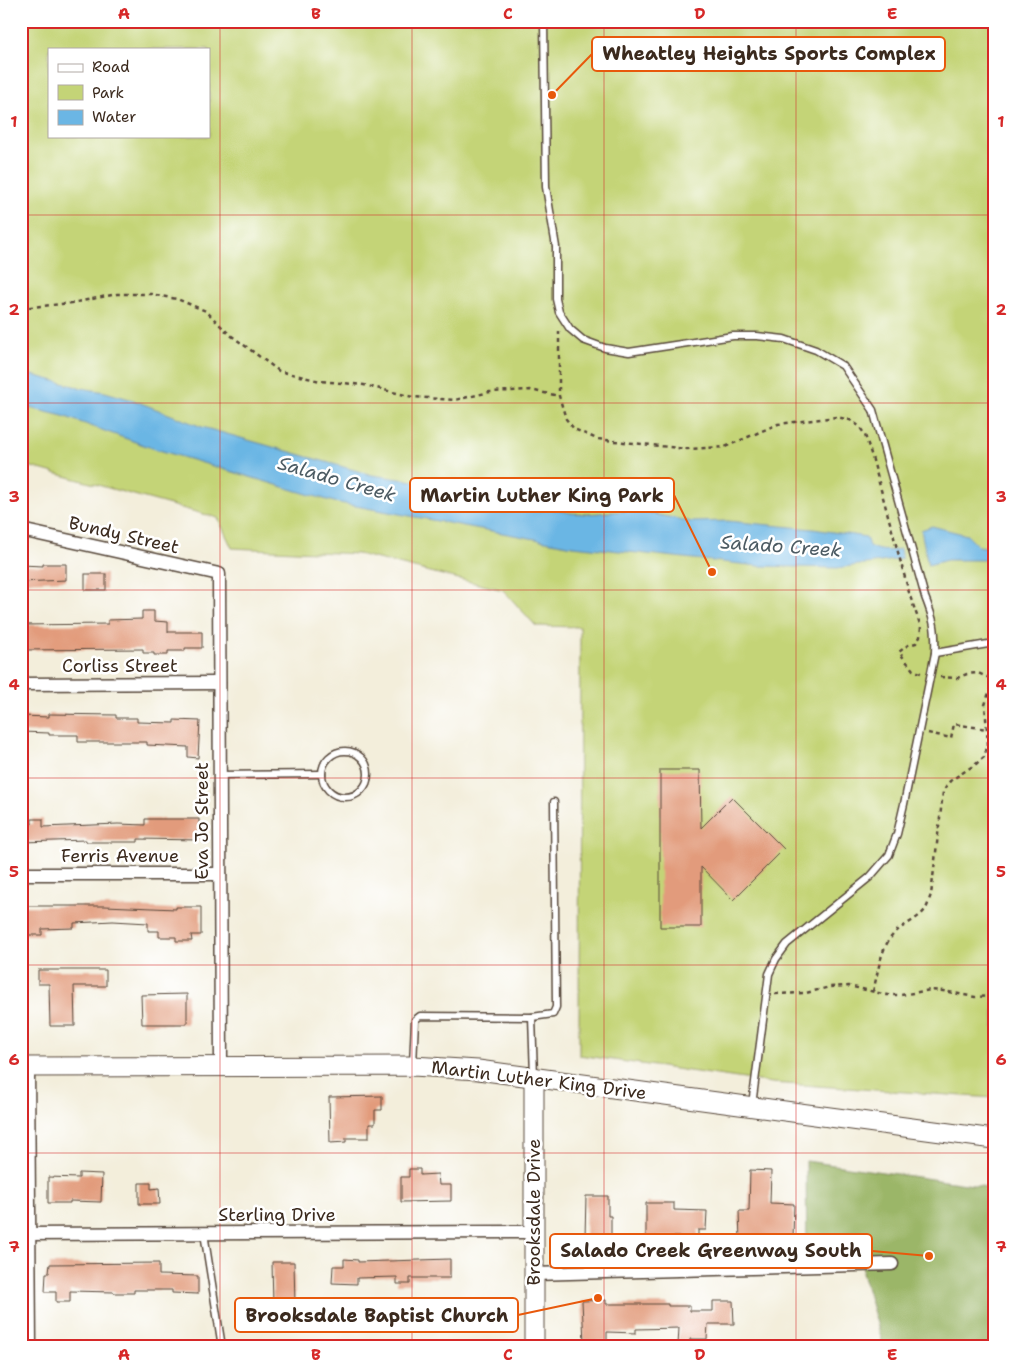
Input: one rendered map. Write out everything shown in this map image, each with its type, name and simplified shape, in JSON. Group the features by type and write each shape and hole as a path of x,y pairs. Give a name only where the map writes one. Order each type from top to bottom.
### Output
{"main road":[{"name":"Martin Luther King Drive","path":"24,1067 413,1066 478,1070 994,1140"},
{"name":"Brooksdale Drive","path":"534,1077 534,1347"}],"street":[{"name":"Bundy Street","path":"21,530 220,574"},
{"name":"Eva Jo Street","path":"220,574 221,1067"},
{"name":"Corliss Street","path":"21,684 219,683"},
{"name":"Ferris Avenue","path":"21,874 220,874"},
{"path":"24,1067 25,1234 30,1347"},
{"name":"Sterling Drive","path":"25,1234 533,1232"},
{"path":"533,1274 892,1264"}],"lane":[{"path":"544,21 546,187 556,247 556,298 559,312 570,329 583,340 605,348 629,352 733,336 757,336 784,339 816,350 843,366 873,410 936,632 935,653 919,732 897,834 889,855 870,877 787,944 776,959 769,974 751,1107"},
{"path":"935,653 994,643"},
{"path":"346,751 353,752 365,761 369,776 367,784 356,795 340,797 327,789 323,782 322,774 326,760 332,755 346,751"},
{"path":"220,775 322,774"},
{"path":"413,1066 415,1020 420,1016 532,1017 553,1014 556,1007 554,802"},
{"path":"532,1017 534,1077"},
{"path":"204,1233 222,1347"}],"path":[{"path":"21,308 72,303 117,294 151,294 177,298 206,310 229,334 279,371 320,381 364,385 421,397 455,400 490,392 530,390 559,396"},
{"path":"559,312 559,396 566,419 574,429 597,439 687,449 725,447 778,424 837,417 850,420 859,426 865,435 872,456 910,596 921,627 920,637 916,643 908,645 899,652 913,670 924,674"},
{"path":"873,991 884,950 890,938 898,929 911,922 926,909 931,895 943,792 950,781 984,757 988,744 984,715 985,705 994,680 978,674 967,674 957,678 940,677"},
{"path":"919,732 950,738 954,724 987,729 994,727"},
{"path":"766,995 806,993 830,987 849,986 887,995 901,995 930,990 975,997 994,996"}],"green space":[{"path":"21,21 994,21 994,1098 772,1083 579,1055 580,627 536,626 503,590 358,554 232,548 218,518 21,464"},
{"path":"806,1161 994,1188 994,1347 884,1347 862,1273 864,1253 807,1260"}],"water":[{"name":"Salado Creek","path":"21,372 133,400 202,427 372,475 441,485 473,494 487,494 571,513 587,514 635,510 692,522 728,521 813,529 866,537 869,546 877,549 888,551 900,549 902,559 837,568 759,566 573,546 334,502 152,448 63,416 21,406"},
{"path":"932,526 967,535 978,546 994,548 994,560 947,560 928,565 921,530"}],"building":[{"path":"43,564 66,564 66,580 21,582 21,565 43,566"},
{"path":"85,574 106,574 106,590 85,590"},
{"path":"142,611 154,611 154,621 168,622 168,632 202,632 202,648 168,651 168,655 143,653 143,649 21,650 21,625 108,624 108,620 142,619"},
{"path":"49,714 116,715 116,718 137,718 137,722 174,723 174,720 200,721 198,758 188,757 188,747 147,745 147,742 78,742 78,735 49,735 49,733 21,732 21,716 49,717"},
{"path":"660,770 700,770 701,828 732,797 784,849 733,900 701,867 701,927 660,927"},
{"path":"32,819 43,819 43,827 118,824 145,825 145,819 199,819 199,840 138,839 138,842 86,842 86,840 22,842 22,824 32,824"},
{"path":"22,906 105,906 176,909 176,907 201,907 201,935 191,935 192,941 176,941 176,937 159,937 159,931 148,931 148,923 113,921 74,923 74,928 42,929 42,935 21,935"},
{"path":"38,970 106,970 106,986 74,986 75,1026 50,1026 49,984 38,984"},
{"path":"187,994 187,1024 142,1024 141,995"},
{"path":"382,1096 382,1110 375,1110 375,1124 369,1124 369,1138 346,1138 346,1142 330,1143 329,1097"},
{"path":"409,1169 420,1169 420,1175 438,1174 439,1185 451,1185 451,1201 401,1202 401,1177 409,1177"},
{"path":"750,1170 771,1171 770,1203 794,1204 793,1238 740,1240 739,1211 749,1211"},
{"path":"79,1173 102,1174 101,1202 70,1201 70,1203 48,1203 48,1177 79,1178"},
{"path":"139,1183 151,1183 151,1189 159,1188 160,1204 139,1204"},
{"path":"586,1196 608,1196 608,1216 611,1216 611,1237 585,1237"},
{"path":"646,1203 674,1203 674,1210 707,1211 706,1230 698,1230 698,1237 646,1237"},
{"path":"344,1259 358,1260 358,1262 450,1259 450,1278 410,1278 410,1284 397,1284 397,1277 357,1278 357,1284 332,1283 333,1266 344,1266"},
{"path":"272,1262 294,1262 295,1305 273,1305"},
{"path":"159,1263 159,1275 198,1276 198,1294 172,1293 172,1290 134,1290 134,1293 70,1291 70,1302 56,1302 56,1292 45,1292 46,1273 49,1273 50,1264"},
{"path":"606,1300 606,1304 690,1306 690,1311 713,1311 713,1301 733,1301 734,1324 708,1324 707,1339 690,1339 690,1345 678,1345 679,1328 636,1329 636,1333 607,1332 607,1341 584,1342 582,1301"}],"place":[{"name":"Wheatley Heights Sports Complex","path":"552,95"},
{"name":"Martin Luther King Park","path":"712,572"},
{"name":"Salado Creek Greenway South","path":"929,1256"},
{"name":"Brooksdale Baptist Church","path":"598,1298"}]}
